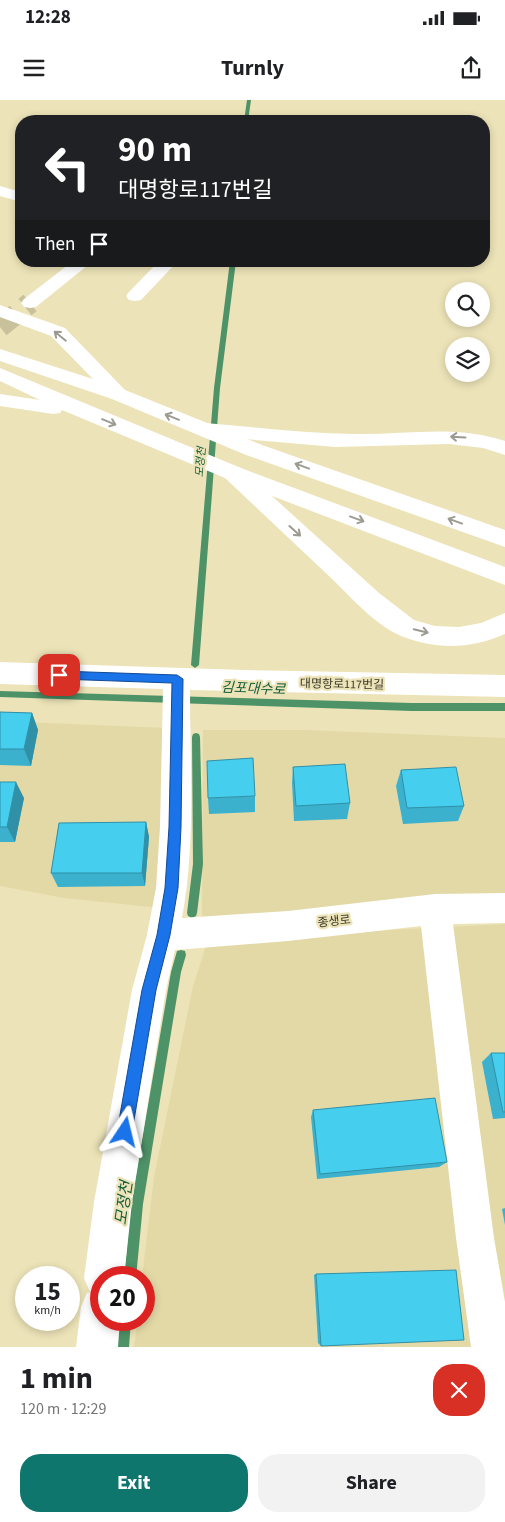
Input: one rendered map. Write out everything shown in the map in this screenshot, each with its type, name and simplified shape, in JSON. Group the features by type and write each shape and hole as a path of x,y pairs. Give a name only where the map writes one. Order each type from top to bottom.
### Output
{"main road":[{"path":"0,191 15,195"},
{"path":"30,303 76,267"},
{"path":"135,296 163,267"},
{"path":"0,311 58,332 119,395"},
{"path":"0,325 40,340 119,395"},
{"path":"0,338 119,395"},
{"path":"0,355 119,395 204,430 256,442 503,538"},
{"path":"0,374 87,413 233,473 261,491 370,600 389,616 411,629 439,636 461,637 490,632 505,623"},
{"path":"0,389 87,413"},
{"path":"0,400 87,413"},
{"path":"256,442 354,441 445,436 488,441 505,448"},
{"path":"261,491 500,574"},
{"name":"대명항로117번길","path":"0,673 505,686"},
{"path":"105,1266 113,1202 149,990 163,935 172,888 177,679"},
{"name":"종생로","path":"163,935 288,926 435,909 505,908"},
{"path":"435,909 475,1238 492,1347"},
{"path":"97,1347 99,1331"}],"shaded area":[{"path":"0,721 167,728 160,908 64,898 0,886"},
{"path":"203,730 305,730 505,738 505,896 202,925"},
{"path":"505,924 505,1347 134,1347 136,1331 155,1331 155,1266 143,1266 154,1177 193,986 206,946 389,930"}],"building":[{"path":"0,712 32,713 24,749 0,749"},
{"path":"253,758 255,796 208,798 207,761"},
{"path":"345,764 350,803 296,806 293,767"},
{"path":"456,767 464,806 407,808 401,770"},
{"path":"0,782 16,782 7,827 0,827"},
{"path":"146,822 142,873 51,873 59,823"},
{"path":"491,1053 505,1053 505,1112 503,1112"},
{"path":"435,1098 447,1162 320,1174 313,1110"},
{"path":"456,1270 464,1340 321,1346 316,1274"}],"waterway":[{"name":"모정천","path":"247,115 249,100"},
{"name":"모정천","path":"195,665 217,388 232,267"},
{"name":"김포대수로","path":"0,694 412,707 505,707"},
{"name":"모정천","path":"192,913 198,864 196,737"},
{"name":"모정천","path":"131,1266 137,1204 176,972 181,955"},
{"name":"모정천","path":"122,1347 124,1331"}],"tunnel":[{"path":"0,327 30,303"}],"route":[{"path":"59,675 177,679 175,827 172,888 163,935 149,990 125,1132"}]}
